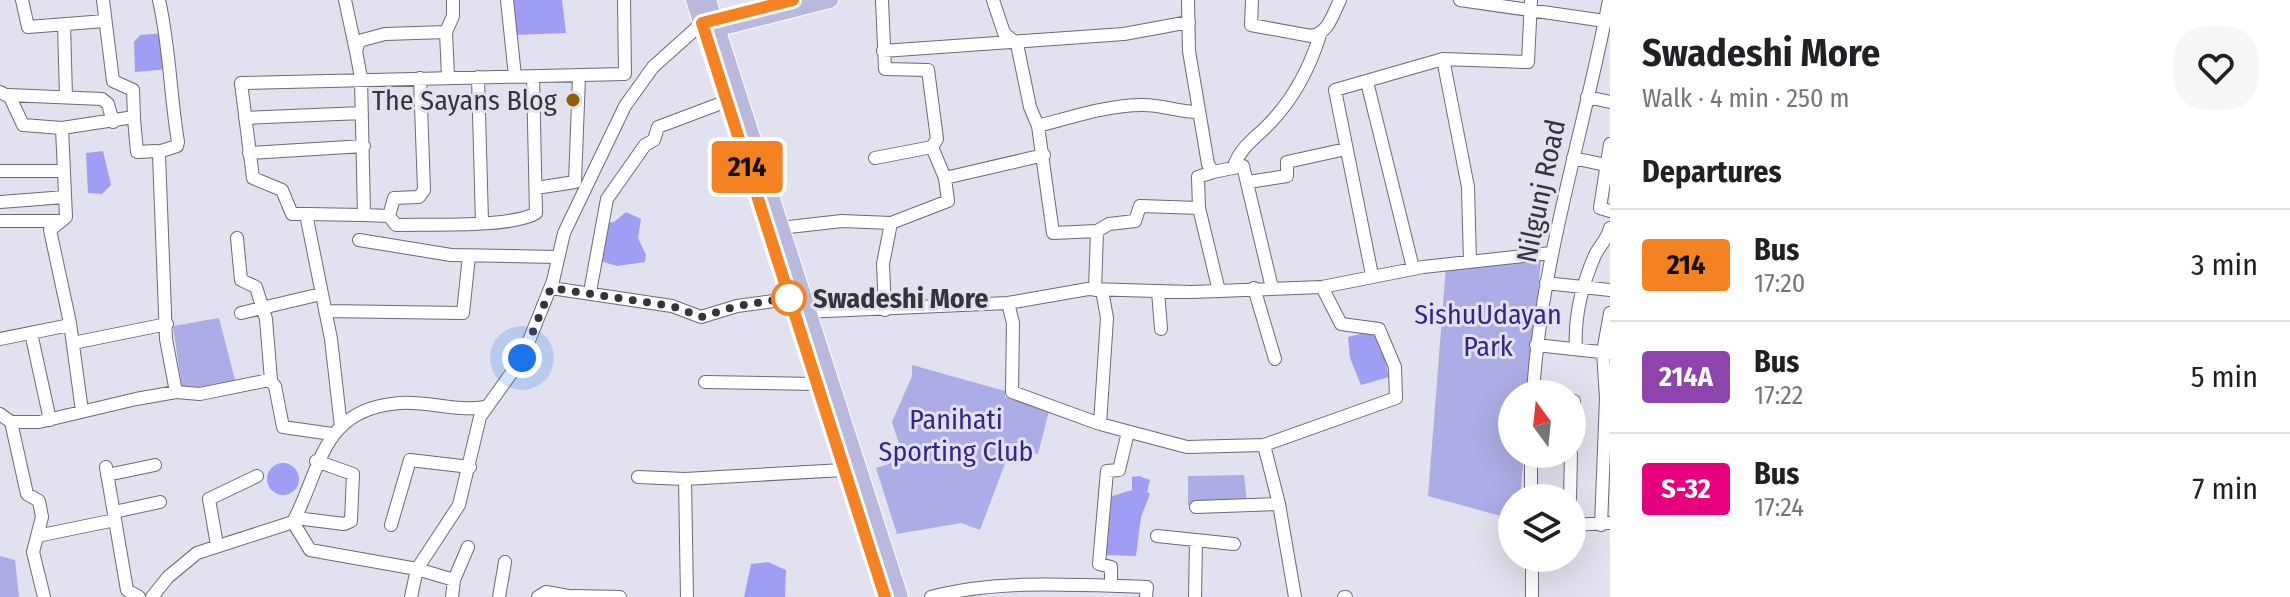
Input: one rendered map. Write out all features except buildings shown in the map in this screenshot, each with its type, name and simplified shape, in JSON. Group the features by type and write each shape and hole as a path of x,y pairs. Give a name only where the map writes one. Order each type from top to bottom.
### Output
{"main road":[{"path":"694,0 707,27 780,228 816,384 885,597"},
{"path":"708,0 707,27 727,101 900,597"},
{"path":"707,27 793,0"},
{"path":"707,27 830,0"}],"street":[{"path":"22,0 27,27 105,21"},
{"path":"103,0 113,81 133,90 137,152 158,152 178,144 172,103 171,56 159,0"},
{"path":"353,0 345,0 361,78 364,215"},
{"path":"448,76 446,32 453,16 453,0"},
{"path":"507,0 515,76"},
{"path":"533,77 536,213 527,218 396,225 389,216 292,214 282,190 254,179 240,88 244,82 625,74 624,0"},
{"path":"875,158 932,147 937,139 928,70 885,69 882,0"},
{"path":"993,0 1004,33 1012,39 1038,126 1053,233 1097,231 1109,224 1135,221 1140,206 1199,208"},
{"path":"1188,0 1189,51 1208,164 1213,172"},
{"path":"1252,0 1251,25 1320,35"},
{"path":"1234,166 1239,151 1272,121 1310,68 1320,35 1340,0"},
{"path":"1460,0 1531,5 1605,21"},
{"name":"Nilgunj Road","path":"1534,380 1536,345 1551,253 1609,0"},
{"path":"1372,275 1335,90 1443,59 1528,62 1531,5"},
{"path":"883,51 1012,39 1124,34 1189,22"},
{"path":"64,24 66,97"},
{"path":"411,597 417,569 459,505 476,430 485,407 522,358 551,288 564,233 638,83 707,27"},
{"path":"356,51 359,41 367,36 446,32"},
{"path":"1443,59 1466,174 1470,262"},
{"path":"478,77 482,222"},
{"path":"536,188 575,182 579,77"},
{"path":"389,216 394,198 419,197 424,190 420,78"},
{"path":"1367,82 1413,268"},
{"path":"4,93 23,125 62,128 134,119"},
{"path":"4,93 102,99 108,104 113,122"},
{"path":"1587,97 1610,102"},
{"path":"590,292 607,199 621,177 645,145 654,140 658,127 727,101"},
{"path":"1038,126 1139,105 1198,112"},
{"path":"245,118 362,113"},
{"path":"62,128 66,217 50,230 70,325 82,411"},
{"path":"1610,144 1600,208 1610,211"},
{"path":"249,153 364,146"},
{"path":"780,228 842,221 891,223 946,203 945,178 932,147"},
{"path":"1248,182 1287,176 1287,162 1346,149"},
{"path":"158,152 167,324 176,392"},
{"path":"945,178 1044,155"},
{"path":"1573,158 1608,166"},
{"path":"1219,291 1199,208 1198,177 1234,166 1243,166 1248,182 1272,288"},
{"path":"0,171 64,171"},
{"path":"0,202 65,197"},
{"path":"306,214 325,311 337,430"},
{"path":"0,221 59,221"},
{"path":"885,310 883,264 891,223"},
{"path":"1576,348 1575,327 1583,288 1596,252 1607,240 1610,228"},
{"path":"1097,231 1098,290 1107,318 1100,424"},
{"path":"237,238 240,278 256,287 263,307 271,380 283,427 337,430"},
{"path":"359,240 469,256 557,257"},
{"path":"551,288 672,306 701,317 737,306 798,305 885,310 1008,303 1098,290 1219,291 1322,287 1413,268 1551,253"},
{"path":"325,311 463,313 469,256"},
{"path":"1546,283 1610,290"},
{"path":"1008,303 1013,323 1012,392 1100,424 1187,447 1264,445 1396,398 1395,367 1379,329 1341,324 1322,287"},
{"path":"1254,288 1275,359"},
{"path":"1158,291 1161,329"},
{"path":"241,313 321,294"},
{"path":"1586,525 1606,524 1606,352 1610,313"},
{"path":"73,343 167,324"},
{"path":"0,339 70,325"},
{"path":"31,333 50,420"},
{"path":"1536,345 1606,352"},
{"path":"44,597 34,556 42,517 39,501 27,494 6,418 50,420 176,392 200,394 271,380"},
{"path":"705,382 816,384"},
{"path":"454,580 417,569 310,550 294,520 316,461 337,430 375,408 399,403 455,410 485,407"},
{"path":"1111,586 1111,567 1099,564 1107,471 1119,470 1128,432"},
{"path":"1264,445 1279,504 1295,597"},
{"path":"391,525 410,460 470,467"},
{"path":"152,597 186,561 217,545 294,520 344,524 351,521 353,474 316,461"},
{"path":"139,597 127,590 107,471 155,465"},
{"path":"638,477 685,479 843,470"},
{"path":"217,545 209,499 257,476"},
{"path":"685,479 687,597"},
{"path":"37,536 160,502"},
{"path":"1196,507 1279,504"},
{"path":"1157,536 1234,544"},
{"path":"1195,597 1196,540"},
{"path":"452,597 454,580 468,547"},
{"path":"499,597 505,562"},
{"path":"1532,572 1532,597"},
{"path":"931,597 985,588 1022,592 1111,586 1147,587 1146,597"},
{"path":"538,597 546,592 574,597 620,597"}],"green space":[{"name":"SishuUdayan Park","path":"1541,259 1530,380 1498,380 1498,468 1523,468 1521,484 1498,484 1498,515 1428,496 1446,266"},
{"path":"219,318 235,380 210,389 182,388 173,326"},
{"name":"Panihati Sporting Club","path":"912,365 1005,391 1005,397 1049,411 1038,454 1016,450 1014,463 1006,461 980,530 961,523 897,534 876,468 904,459 892,422 912,376"},
{"path":"1244,475 1247,503 1188,505 1188,476"},
{"path":"0,556 15,560 19,597 0,597"}],"shaded area":[{"path":"512,0 562,0 566,33 514,35"},
{"path":"165,33 169,69 135,72 134,42 140,35"},
{"path":"103,151 111,185 102,194 88,193 86,153"},
{"path":"626,212 641,219 638,238 646,255 645,262 617,266 600,261 605,223 614,222"},
{"path":"1378,329 1389,377 1361,385 1350,358 1348,337"},
{"path":"283,463 294,468 299,479 294,490 283,495 272,490 267,479 272,468"},
{"path":"1132,477 1150,480 1147,492 1150,494 1141,517 1136,556 1101,555 1106,498 1132,490"},
{"path":"768,562 786,570 785,597 744,597 751,564"}],"bus line":[{"name":"214","path":"793,0 702,23 831,437 885,597"}],"place":[{"name":"The Sayans Blog","path":"573,100"},
{"name":"Swadeshi More","path":"789,298"}],"route":[{"path":"522,358 551,288 577,289 672,306 701,317 737,306 789,298"}]}
